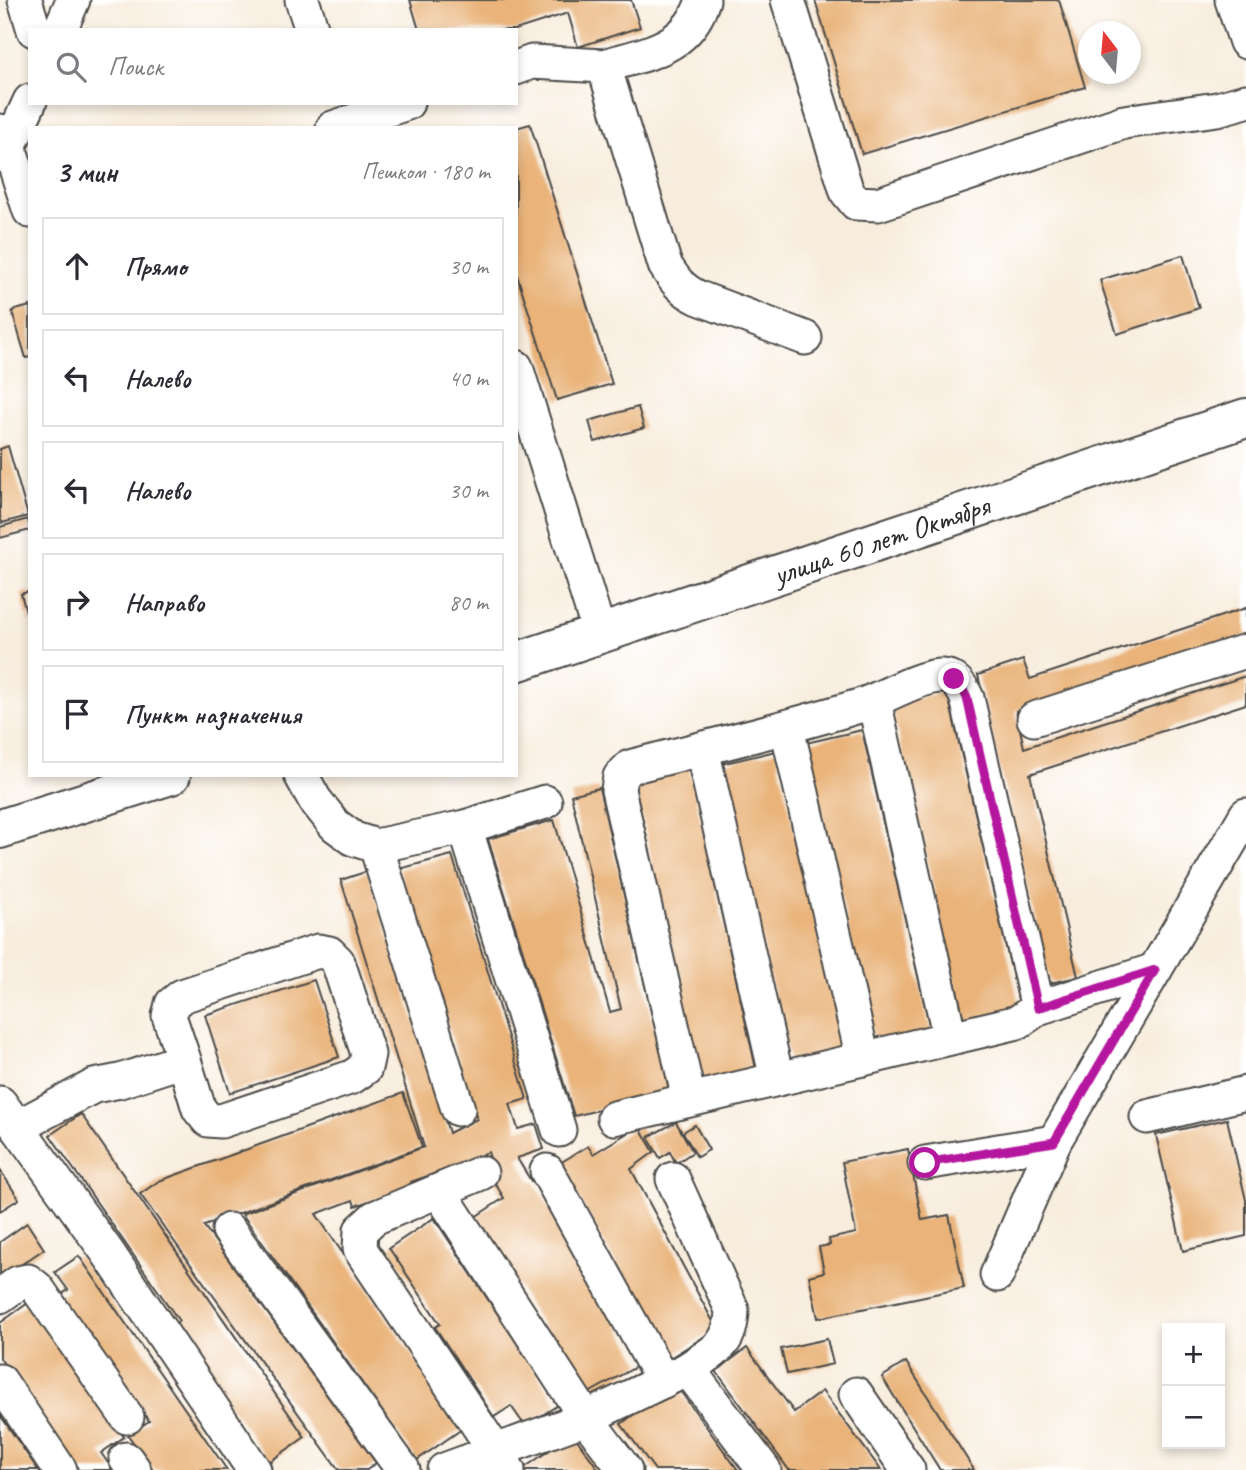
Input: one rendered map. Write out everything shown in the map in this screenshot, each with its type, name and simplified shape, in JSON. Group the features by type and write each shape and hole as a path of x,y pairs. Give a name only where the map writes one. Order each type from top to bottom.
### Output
{"main road":[{"name":"улица 60 лет Октября","path":"518,661 1246,418"},
{"path":"0,829 165,777"}],"lane":[{"path":"25,0 33,28"},
{"path":"61,28 73,0"},
{"path":"302,0 311,28"},
{"path":"518,67 532,62 604,66 672,44 685,34 696,18 703,0"},
{"path":"788,0 846,192 856,203 878,204 1124,122 1217,109 1246,101"},
{"path":"1232,0 1246,42"},
{"path":"604,66 665,265 675,281 684,291 699,298 805,338"},
{"path":"28,104 5,139 28,205"},
{"path":"337,119 398,105"},
{"path":"518,373 600,635"},
{"path":"1034,719 1246,651"},
{"path":"689,1099 618,790 620,777 630,767 787,728 874,701 923,680 942,676 954,679 967,698 1038,1008"},
{"path":"874,701 950,1038"},
{"path":"787,728 863,1059"},
{"path":"702,749 777,1079"},
{"path":"302,777 315,800 335,825 354,839 376,846 465,827 545,802"},
{"path":"997,1275 1054,1142 1246,815"},
{"path":"465,827 559,1130"},
{"path":"376,846 458,1109"},
{"path":"318,951 329,953 338,962 368,1054 365,1068 352,1077 221,1121 208,1120 199,1109 184,1060 169,1016 172,1004 182,996 318,951"},
{"path":"614,1118 1018,1022 1038,1008 1155,970"},
{"path":"184,1060 8,1115 108,1253 254,1470"},
{"path":"1147,1118 1246,1093"},
{"path":"925,1163 1054,1142"},
{"path":"547,1171 675,1375 764,1470"},
{"path":"481,1173 374,1218 361,1230 360,1249 502,1462"},
{"path":"444,1470 502,1462 675,1375 724,1343 732,1326 732,1310 673,1179"},
{"path":"439,1191 586,1418 625,1470"},
{"path":"229,1230 403,1470"},
{"path":"0,1296 18,1283 28,1281 37,1287 127,1417"},
{"path":"0,1381 60,1470"},
{"path":"856,1394 908,1470"}],"building":[{"path":"410,0 631,0 640,27 578,47 568,13 518,29 418,28"},
{"path":"815,0 1059,0 1078,64 1078,84 1084,84 1085,87 862,154"},
{"path":"530,124 612,384 557,400 518,278 518,127"},
{"path":"1183,255 1199,308 1117,334 1100,280"},
{"path":"28,307 28,358 26,358 12,311"},
{"path":"638,407 644,428 595,442 589,421"},
{"path":"8,446 28,516 2,523 0,449"},
{"path":"28,519 28,531 0,538 0,527"},
{"path":"28,592 28,618 21,594"},
{"path":"1246,608 1246,636 1016,711 1024,748 1246,676 1246,704 1030,774 1078,977 1050,983 978,675 1023,660 1030,679"},
{"path":"947,691 1021,1012 965,1025 891,704"},
{"path":"862,730 931,1033 875,1046 806,743"},
{"path":"776,751 845,1050 790,1064 721,764"},
{"path":"689,768 757,1073 702,1085 634,781"},
{"path":"599,788 670,1092 574,1116 488,839 554,820 610,1012 621,1009 571,795"},
{"path":"452,855 527,1099 510,1104 518,1129 536,1124 544,1149 517,1158 531,1181 533,1180 641,1364 585,1395 475,1217 504,1198 487,1170 493,1167 488,1152 411,1182 412,1186 355,1206 353,1200 316,1214 462,1429 417,1460 242,1214 424,1147 341,880 368,871 449,1133 477,1119 399,869"},
{"path":"314,980 339,1057 230,1093 205,1015"},
{"path":"403,1093 422,1147 204,1226 376,1463 367,1470 339,1470 140,1194 159,1181"},
{"path":"81,1114 305,1437 269,1462 174,1325 179,1321 50,1135"},
{"path":"1227,1119 1246,1200 1246,1236 1183,1251 1156,1135"},
{"path":"676,1122 693,1152 676,1163 670,1152 660,1158 648,1137"},
{"path":"695,1125 709,1150 697,1157 683,1132"},
{"path":"639,1126 654,1152 631,1169 717,1329 668,1359 560,1163 588,1146 593,1154"},
{"path":"908,1149 922,1220 949,1215 964,1288 818,1318 809,1276 824,1272 819,1247 830,1245 829,1239 856,1233 842,1162"},
{"path":"0,1170 19,1199 0,1211"},
{"path":"434,1218 558,1405 525,1426 511,1406 494,1417 435,1327 440,1324 389,1248"},
{"path":"27,1223 44,1249 0,1279 0,1242"},
{"path":"79,1256 227,1470 153,1470 128,1435 149,1421 91,1337 55,1299 68,1290 55,1272"},
{"path":"31,1301 124,1437 101,1453 113,1470 76,1470 0,1358 0,1323"},
{"path":"827,1339 833,1364 787,1374 781,1349"},
{"path":"747,1348 794,1412 822,1391 881,1470 789,1470 716,1371"},
{"path":"906,1362 974,1470 940,1470 882,1377"},
{"path":"675,1384 738,1470 655,1470 621,1424"},
{"path":"0,1415 38,1470 0,1470"},
{"path":"573,1434 599,1470 525,1470 524,1468"}],"route":[{"path":"925,1163 1054,1142 1155,970 1038,1008 967,698 954,679"}]}
